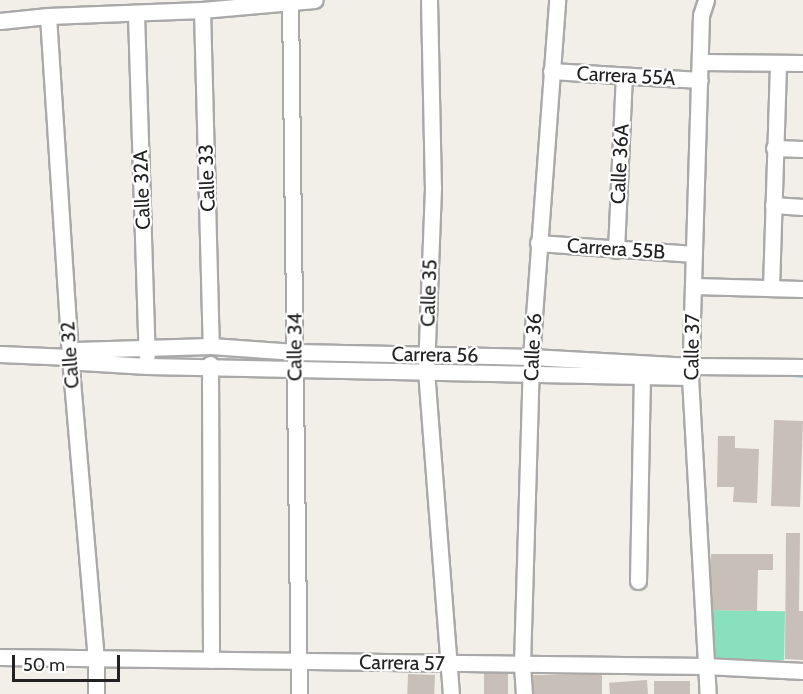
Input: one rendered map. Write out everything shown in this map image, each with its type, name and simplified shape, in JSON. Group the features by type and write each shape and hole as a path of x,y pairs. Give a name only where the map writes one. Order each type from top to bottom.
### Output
{"street":[{"path":"0,21 48,16 202,10 315,0"},
{"name":"Calle 35","path":"429,0 433,188 426,363 451,694"},
{"name":"Calle 36","path":"524,694 522,664 531,364 557,0"},
{"name":"Calle 37","path":"706,0 701,15 691,372 708,694"},
{"name":"Calle 34","path":"290,1 299,694"},
{"name":"Calle 33","path":"202,10 211,346"},
{"name":"Calle 32A","path":"136,14 147,358"},
{"name":"Calle 32","path":"48,16 70,357 96,659 96,694"},
{"name":"Carrera 55A","path":"701,62 803,63"},
{"path":"771,288 778,63"},
{"name":"Carrera 55A","path":"551,71 700,80"},
{"name":"Calle 36A","path":"616,250 624,77"},
{"path":"774,148 803,148"},
{"path":"773,205 803,207"},
{"name":"Carrera 55B","path":"538,243 694,254"},
{"path":"693,286 803,289"},
{"name":"Carrera 56","path":"147,358 211,346 295,361"},
{"name":"Carrera 56","path":"0,354 70,357 75,350 210,365 295,361 531,364 691,372"},
{"name":"Carrera 56","path":"531,364 642,375 803,367"},
{"path":"210,365 211,660"},
{"path":"638,581 642,375"},
{"name":"Carrera 57","path":"0,657 705,666 803,671"}],"green space":[{"path":"710,610 785,611 784,660 709,659"}],"building":[{"path":"774,420 803,421 800,507 771,506"},
{"path":"718,436 735,436 735,448 759,449 757,503 733,502 734,487 717,487"},
{"path":"786,533 800,533 799,611 803,611 803,660 785,659"},
{"path":"711,554 773,554 773,570 758,570 757,611 710,610"},
{"path":"484,673 508,673 508,694 484,694"},
{"path":"408,674 435,675 434,694 407,694"},
{"path":"526,675 602,675 602,694 526,694"},
{"path":"647,680 648,694 610,694 609,683"},
{"path":"654,681 690,681 690,694 654,694"}],"waterway":[{"path":"314,362 399,362"},
{"path":"791,374 803,375"}]}
